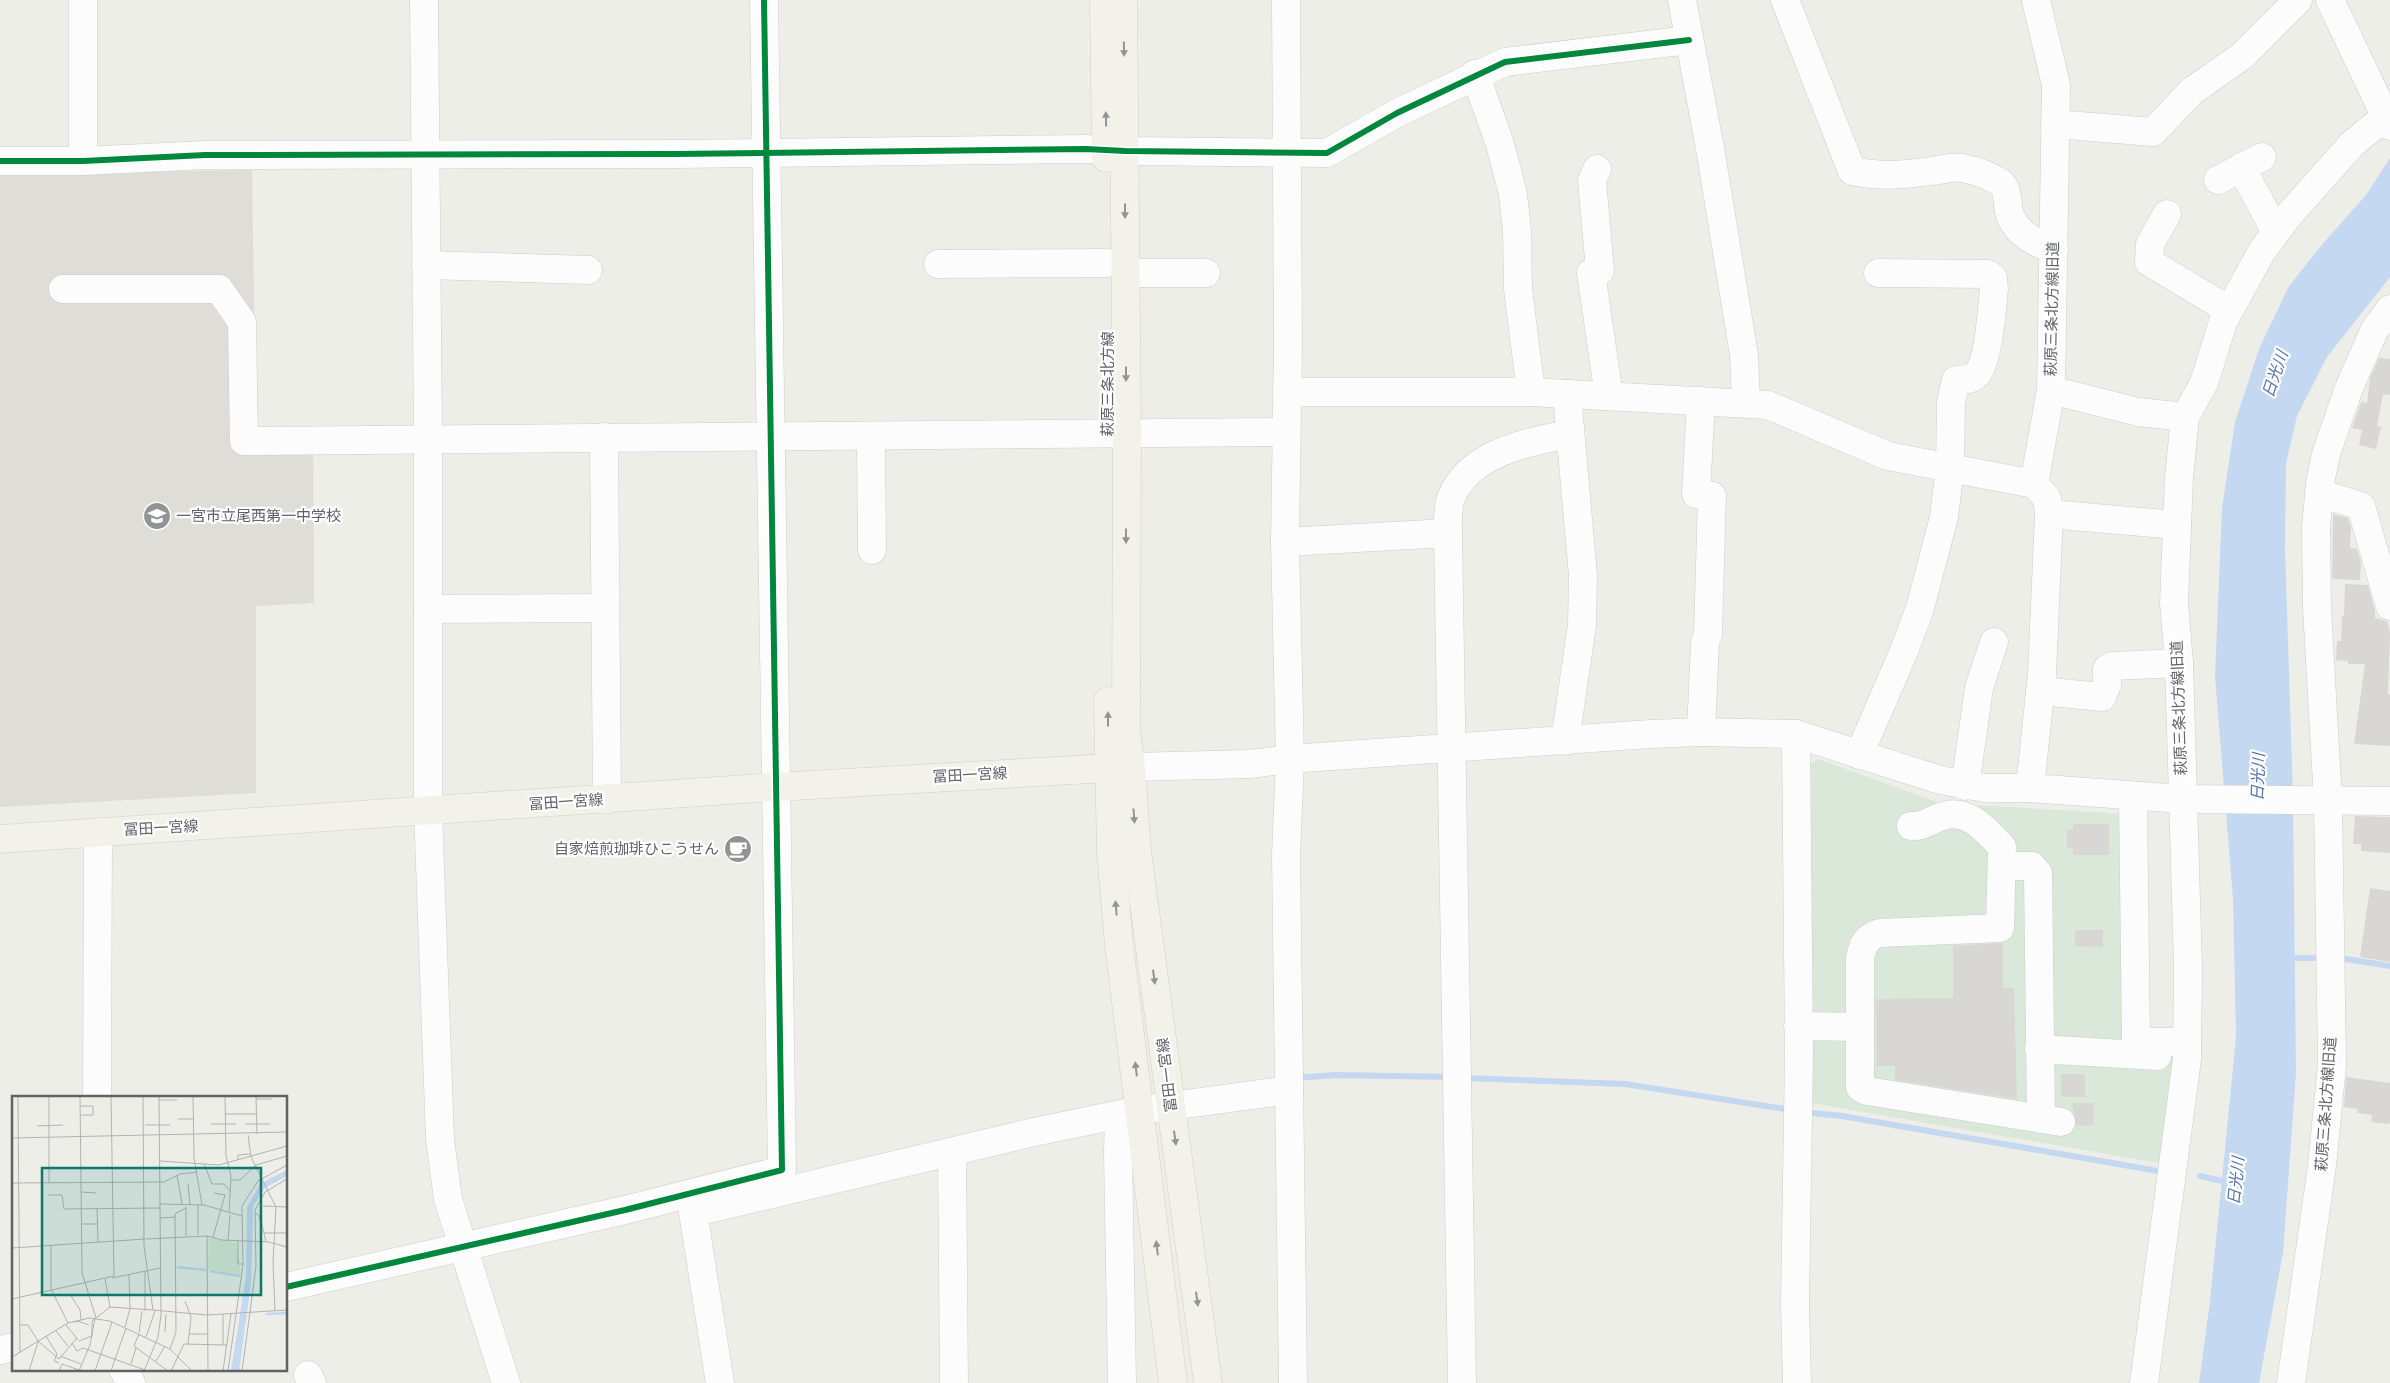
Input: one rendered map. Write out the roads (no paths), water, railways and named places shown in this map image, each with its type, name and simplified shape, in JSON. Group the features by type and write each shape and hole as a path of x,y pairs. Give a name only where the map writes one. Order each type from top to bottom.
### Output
{"main road":[{"name":"萩原三条北方線","path":"1104,0 1116,150"},
{"name":"萩原三条北方線","path":"1120,768 1116,150 1124,0"},
{"name":"冨田一宮線","path":"0,839 776,787 1120,768"},
{"name":"富田一宮線","path":"1120,768 1137,851 1208,1383"},
{"name":"富田一宮線","path":"1120,768 1111,852 1130,1113 1174,1383"}],"street":[{"path":"83,0 84,161"},
{"path":"424,0 428,438 428,810 440,1139 448,1199 464,1255 506,1383"},
{"path":"288,1303 625,1210 782,1170 764,0"},
{"path":"1286,0 1287,392 1285,542 1290,759 1286,856 1293,1383"},
{"path":"1682,0 1744,355 1746,403"},
{"path":"1785,0 1852,171 1873,176 1899,176 1961,167 1985,175 2000,182 2006,190 2010,215 2021,233 2036,244 2054,250"},
{"name":"萩原三条北方線旧道","path":"2036,0 2056,85 2050,390 2138,412 2185,417 2177,524 2174,603 2179,663 2188,967 2187,1059 2144,1383"},
{"path":"2055,124 2153,132 2192,91 2242,56 2298,0"},
{"path":"2185,417 2204,383 2223,322 2262,252 2288,215 2352,144 2388,118 2330,0"},
{"path":"0,161 84,161 205,156 1116,150 1328,153 1397,113 1475,74 1505,62 1689,40"},
{"path":"1475,74 1500,144 1513,194 1517,231 1518,289 1532,392"},
{"path":"2240,168 2276,232"},
{"path":"1597,169 1592,180 1600,271 1591,273 1608,396"},
{"path":"2167,214 2150,244 2149,262 2156,268 2229,310"},
{"path":"938,264 1116,268 1206,273"},
{"path":"426,265 588,270"},
{"path":"1859,755 1904,651 1920,608 1944,517 1950,468 1951,402 1956,380 1967,380 1976,375 1986,354 1994,289 1993,278 1988,274 1878,273"},
{"path":"63,289 219,289 242,322 244,441 1286,432"},
{"name":"萩原三条北方線旧道","path":"2291,1383 2322,1166 2332,1065 2328,801 2317,608 2316,528 2319,493 2326,454 2349,388 2374,331 2390,309"},
{"path":"2034,484 2050,390"},
{"path":"1287,392 1532,392 1768,405 1888,456 2034,484 2047,498 2049,514 2040,691 2030,788"},
{"path":"1565,741 1582,625 1583,576 1569,434 1567,394"},
{"path":"1701,401 1696,494 1712,496 1708,634 1705,642 1701,732"},
{"path":"1462,1383 1448,533 1450,500 1460,482 1481,463 1502,452 1526,443 1569,434"},
{"path":"871,436 872,550"},
{"path":"604,437 607,799"},
{"path":"2319,493 2361,506 2390,606"},
{"path":"2049,514 2177,524"},
{"path":"1285,542 1448,533"},
{"path":"428,609 605,608"},
{"path":"1965,786 1979,688 1994,642"},
{"path":"2040,691 2102,697 2107,684 2107,669 2112,666 2179,663"},
{"path":"1120,768 1250,764 1290,759 1701,732 1796,734 1859,755 1965,786 2030,788 2133,797 2182,799 2390,801"},
{"path":"1796,734 1798,1108 1795,1305 1797,1383"},
{"path":"2133,797 2136,1042 2187,1042"},
{"path":"1910,826 1922,826 1941,816 1952,814 1967,816 1986,829 2002,847 2000,928 1880,933 1869,936 1863,946 1860,958 1860,1087 1867,1091 2051,1120 2039,1049 2038,873 2032,866 2002,866"},
{"path":"96,1096 98,832"},
{"path":"1798,1026 1860,1027"},
{"path":"2039,1049 2160,1056"},
{"path":"288,1286 694,1212 1034,1132 1130,1113 1170,1108 1289,1082"},
{"path":"1122,1383 1118,1153 1130,1113"},
{"path":"952,1152 954,1383"},
{"path":"694,1212 720,1383"},
{"path":"124,1370 130,1383"}],"water":[{"name":"日光川","path":"2390,158 2390,277 2327,357 2297,416 2286,464 2285,549 2293,796 2296,1073 2283,1253 2259,1383 2199,1383 2210,1301 2236,1037 2233,899 2215,676 2222,508 2235,422 2259,349 2289,286 2320,247 2366,195"}],"waterway":[{"path":"2287,958 2314,958"},
{"path":"2346,959 2390,966"},
{"path":"1296,1078 1335,1075 1451,1077"},
{"path":"1463,1078 1625,1084 1791,1110"},
{"path":"1803,1112 1842,1116 2158,1171"},
{"name":"日光川","path":"2200,1176 2231,1183"}],"place":[{"name":"一宮市立尾西第一中学校","path":"157,516"},
{"name":"自家焙煎珈琲ひこうせん","path":"738,849"}]}
